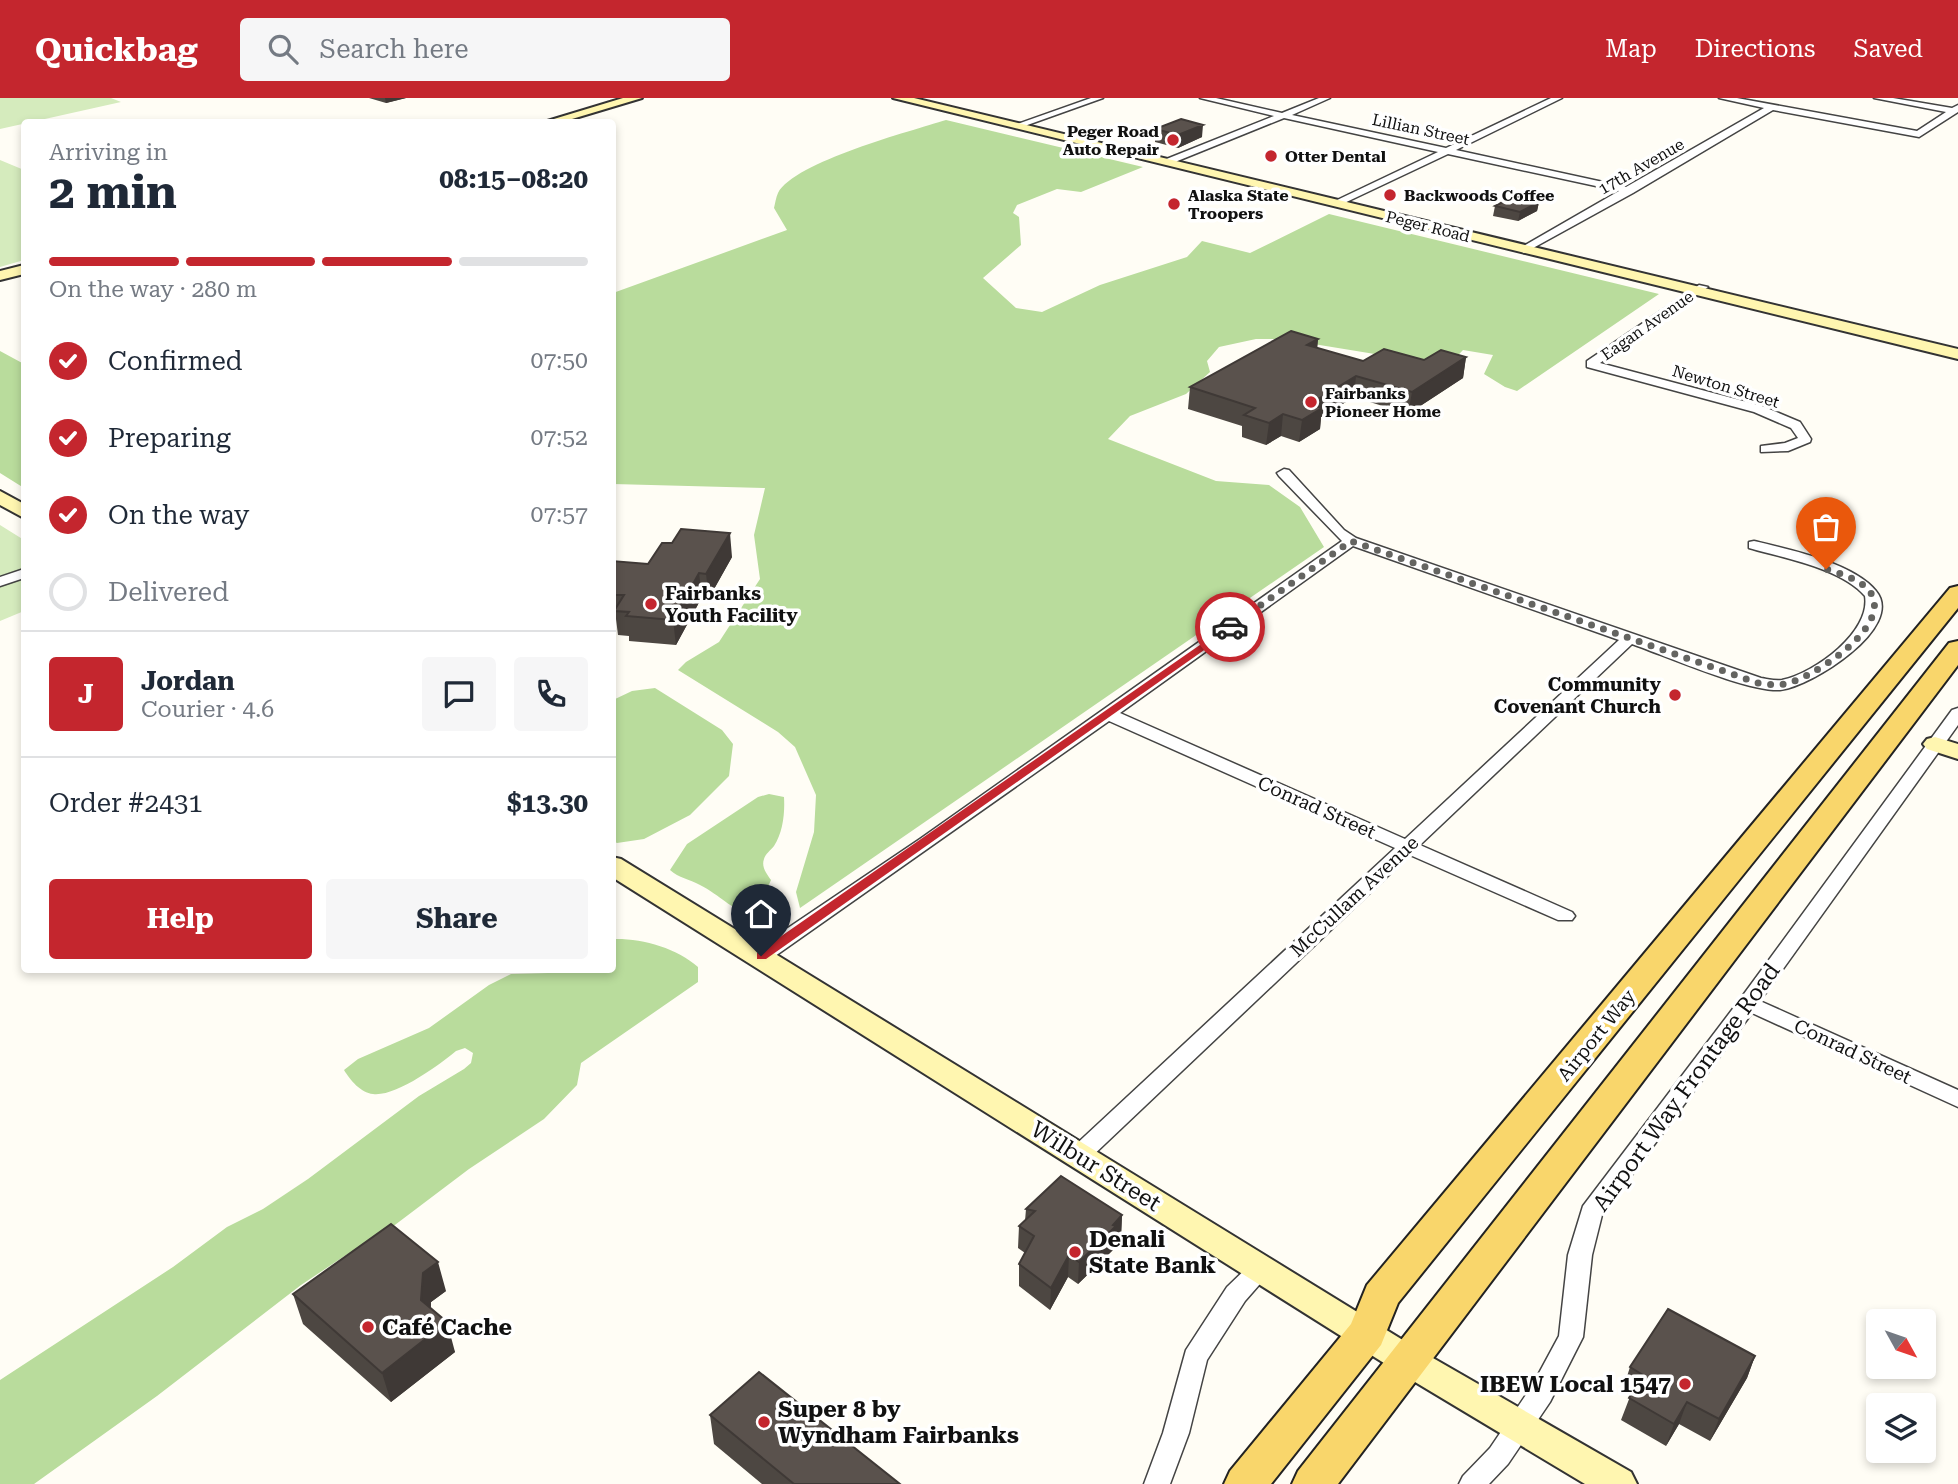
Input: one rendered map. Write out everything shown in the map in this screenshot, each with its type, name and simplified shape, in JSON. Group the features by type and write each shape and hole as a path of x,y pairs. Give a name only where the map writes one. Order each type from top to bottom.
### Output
{"main road":[{"path":"550,119 624,98"},
{"path":"561,119 636,98"},
{"name":"Peger Road","path":"899,98 1341,202 1958,354"},
{"name":"Peger Road","path":"917,98 1020,125"},
{"path":"0,276 21,271"},
{"name":"Peger Road","path":"1700,289 1958,347"},
{"path":"0,498 21,510"},
{"name":"Airport Way","path":"1245,1484 1367,1333 1381,1296 1958,593"},
{"path":"1313,1484 1958,648"},
{"path":"1935,744 1958,752"},
{"name":"Wilbur Street","path":"616,868 1408,1360 1618,1484"}],"street":[{"path":"1020,125 1098,98"},
{"name":"Lillian Street","path":"1204,98 1630,191"},
{"path":"1170,161 1326,98"},
{"path":"1341,202 1558,98"},
{"path":"1723,98 1919,134 1956,110"},
{"path":"1878,98 1956,110"},
{"name":"17th Avenue","path":"1527,247 1630,191 1772,107"},
{"name":"Eagan Avenue","path":"1591,364 1700,289"},
{"name":"Newton Street","path":"1591,364 1758,409 1796,425 1805,439 1788,447 1766,449"},
{"path":"1284,473 1339,533 1351,541 1758,683 1773,685 1803,677 1835,658 1870,625 1876,612 1872,595 1861,583 1843,574 1754,545"},
{"path":"761,956 1351,541"},
{"path":"0,582 21,574"},
{"name":"McCullam Avenue","path":"1079,1155 1630,638"},
{"name":"Airport Way Frontage Road","path":"1472,1484 1499,1456 1541,1394 1571,1337 1582,1245 1591,1212 1748,1003 1958,713"},
{"name":"Conrad Street","path":"1108,714 1565,916"},
{"name":"Conrad Street","path":"1748,1003 1958,1099"},
{"path":"1157,1484 1176,1433 1195,1357 1236,1294 1261,1269"}],"green space":[{"path":"0,98 111,98 121,102 45,119 21,119 21,124 0,129"},
{"path":"946,120 1143,167 1081,192 1057,189 1017,205 1013,213 1019,217 1021,245 983,278 1016,308 1042,312 1100,285 1187,257 1202,241 1250,253 1329,214 1659,294 1517,391 1484,374 1493,355 1463,350 1448,366 1283,339 1256,339 1219,347 1207,361 1210,372 1186,394 1130,416 1108,439 1216,481 1269,485 1300,507 1324,547 800,908 796,892 814,832 816,795 795,747 778,732 678,670 719,642 760,579 754,535 765,488 616,484 616,292 787,230 774,208 778,193 788,181 829,159"},
{"path":"0,160 21,169 21,261 0,267"},
{"path":"0,351 21,362 21,486 0,473"},
{"path":"0,525 21,538 21,612 0,621"},
{"path":"655,688 722,730 733,744 729,776 690,815 644,839 617,843 616,699 632,691"},
{"path":"769,794 784,797 784,816 777,841 763,862 771,880 755,907 740,910 670,870 687,844 758,797"},
{"path":"616,939 647,942 680,954 698,967 698,982 581,1063 577,1085 544,1119 469,1169 375,1240 346,1255 301,1285 157,1396 34,1484 0,1484 0,1380 173,1267 227,1227 263,1209 308,1179 419,1096 464,1069 471,1063 473,1053 465,1048 456,1051 417,1079 382,1094 360,1089 344,1070 358,1059 429,1028 489,985 511,974 616,973"}],"building":[{"path":"1181,119 1203,125 1178,135 1155,129"},
{"path":"1514,196 1539,202 1520,212 1495,206"},
{"path":"1291,331 1318,339 1307,345 1363,361 1384,349 1424,360 1441,350 1466,357 1412,392 1356,376 1310,404 1322,408 1302,420 1283,414 1269,423 1244,415 1255,408 1190,387"},
{"path":"681,529 730,533 706,574 699,573 673,620 626,616 629,612 616,611 624,595 616,595 616,561 648,564 662,543 672,543"},
{"name":"Denali State Bank","path":"1061,1176 1122,1215 1113,1225 1116,1226 1079,1262 1069,1255 1051,1288 1019,1264 1034,1236 1019,1226 1035,1211 1026,1209"},
{"name":"Café Cache","path":"391,1224 438,1262 423,1273 421,1300 447,1322 382,1373 293,1294"},
{"name":"IBEW Local 1547","path":"1668,1309 1755,1356 1719,1419 1687,1402 1674,1424 1629,1398 1643,1375 1630,1367"},
{"path":"759,1372 900,1484 794,1484 710,1415"}],"way so far":[{"path":"1230,627 1351,541 1758,683 1787,684 1835,658 1870,625 1876,612 1872,595 1861,583 1826,569"}],"place":[{"name":"Peger Road Auto Repair","path":"1173,140"},
{"name":"Otter Dental","path":"1271,156"},
{"name":"Backwoods Coffee","path":"1390,195"},
{"name":"Alaska State Troopers","path":"1174,204"},
{"name":"Fairbanks Pioneer Home","path":"1311,402"},
{"name":"Fairbanks Youth Facility","path":"651,604"},
{"name":"Community Covenant Church","path":"1675,695"},
{"name":"Denali State Bank","path":"1075,1252"},
{"name":"Café Cache","path":"368,1327"},
{"name":"IBEW Local 1547","path":"1685,1384"},
{"name":"Super 8 by Wyndham Fairbanks","path":"764,1422"}],"route":[{"path":"761,956 926,843 1230,627"}]}
